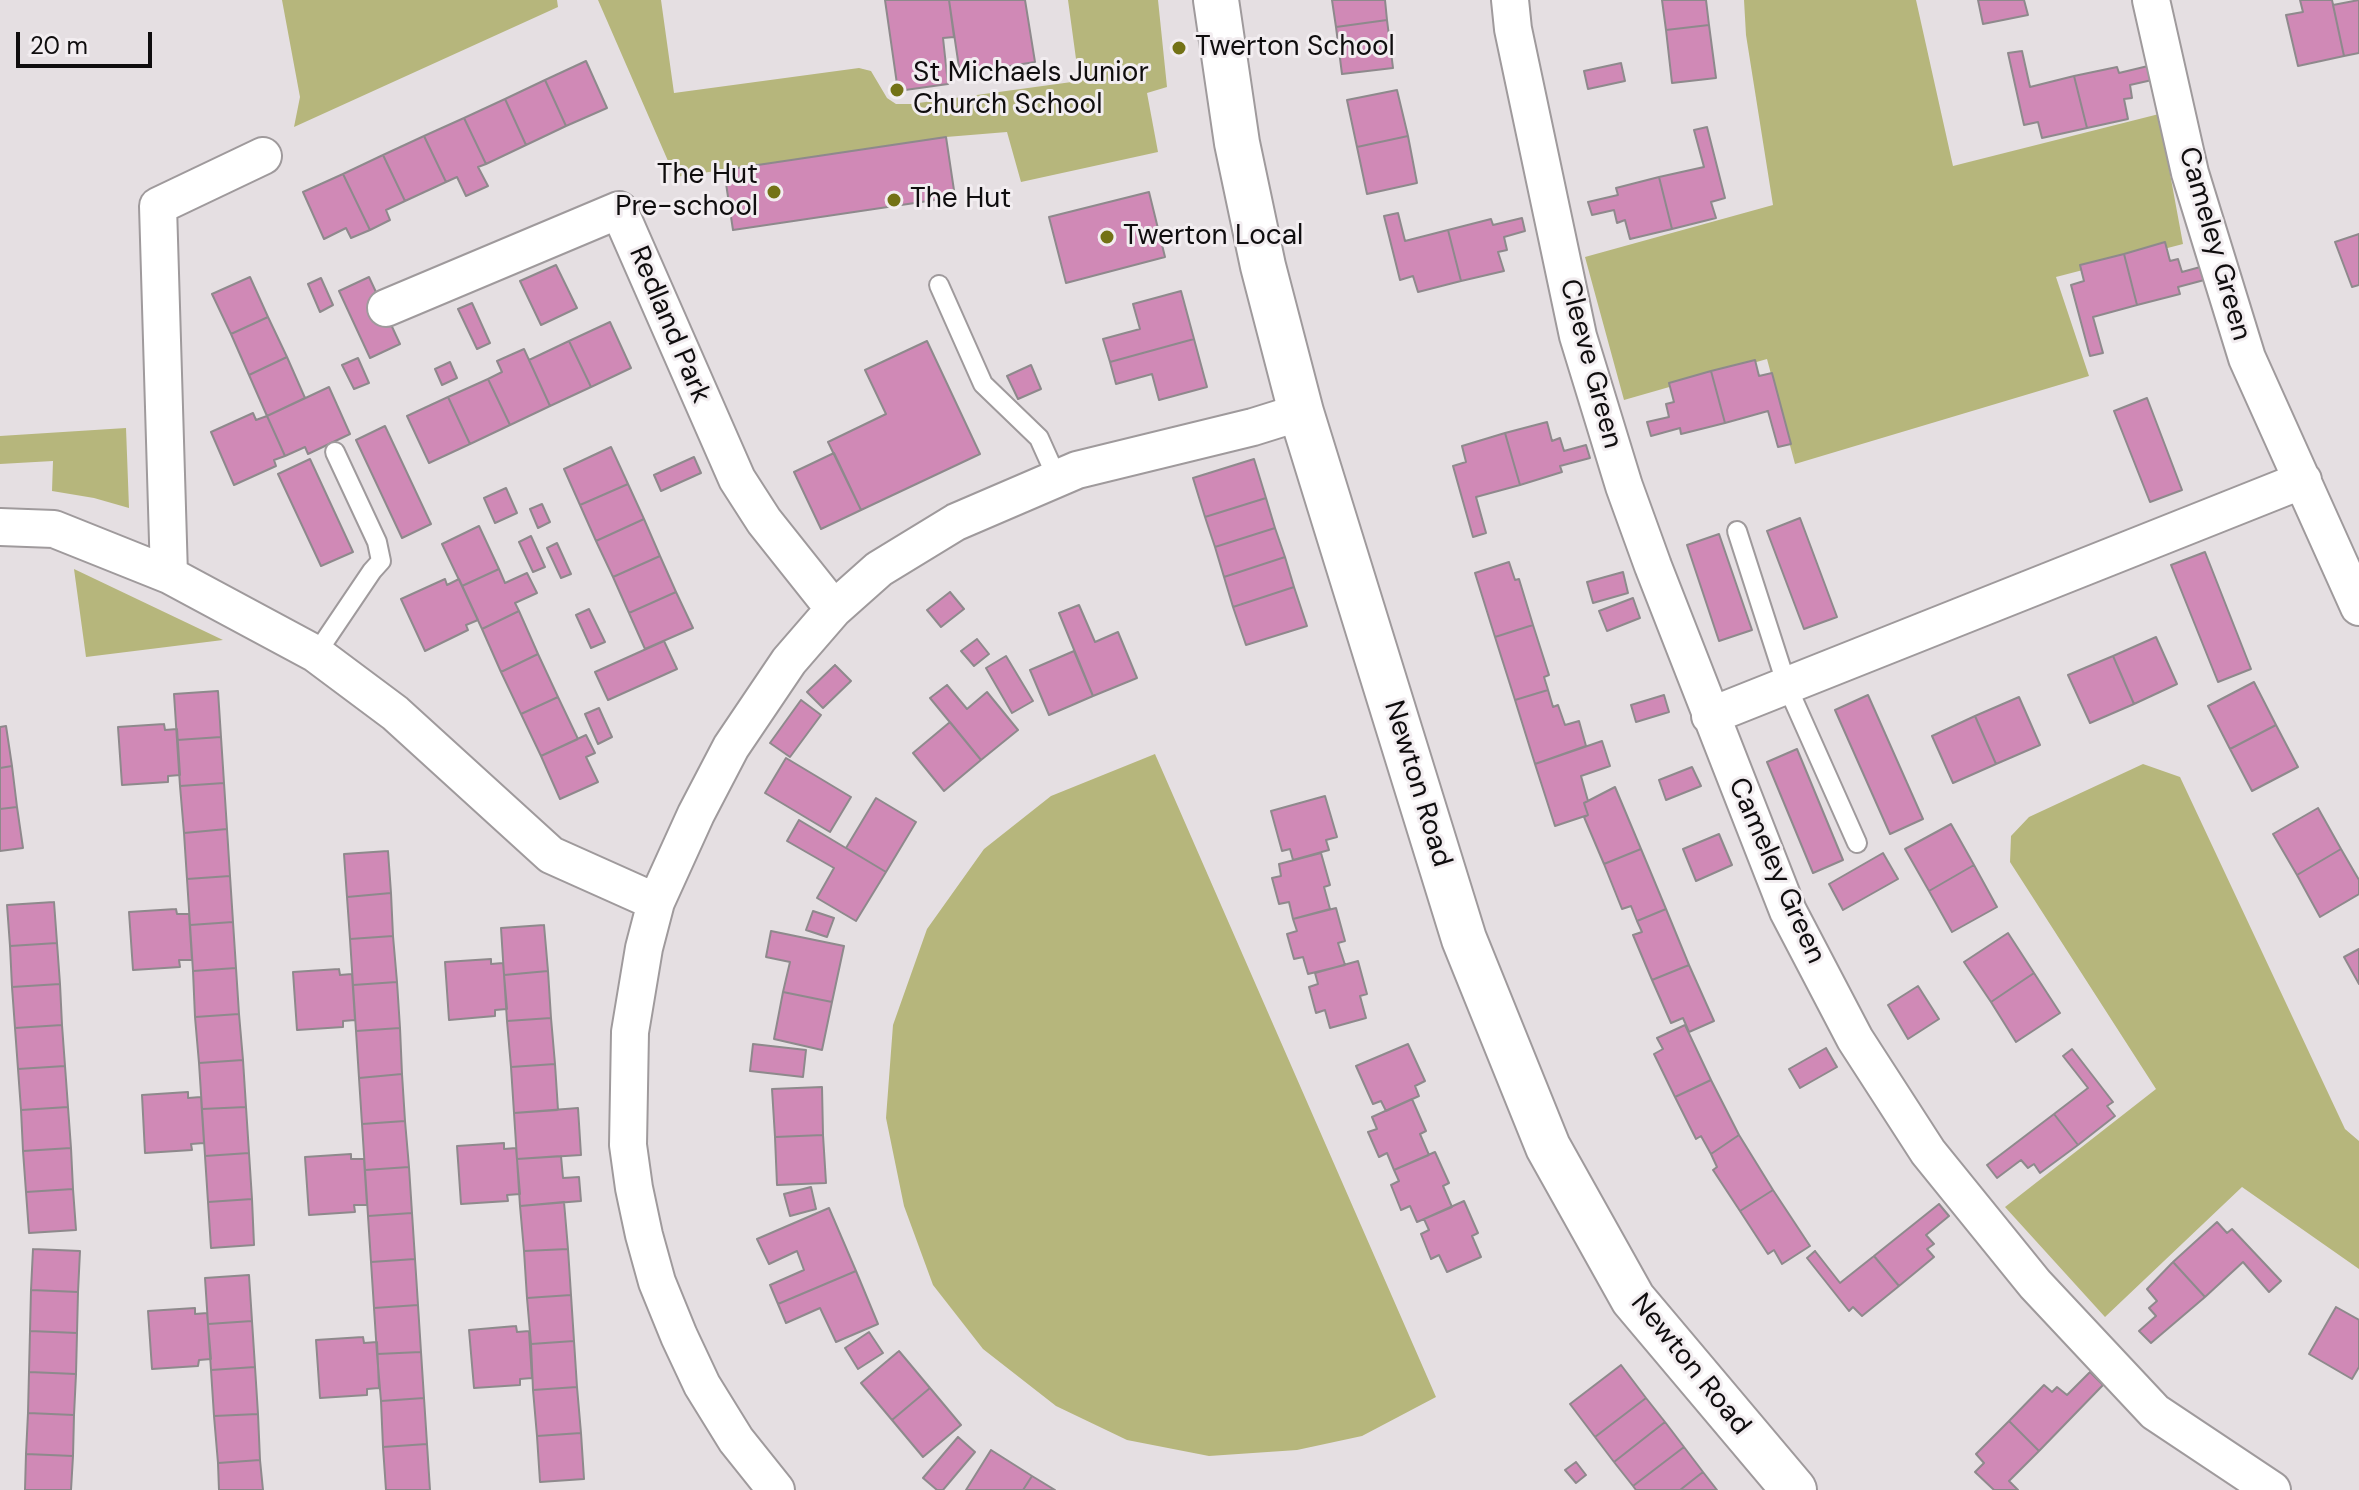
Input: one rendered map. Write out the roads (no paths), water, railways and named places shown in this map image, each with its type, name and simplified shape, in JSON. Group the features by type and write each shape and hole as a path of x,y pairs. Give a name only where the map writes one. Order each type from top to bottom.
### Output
{"street":[{"name":"Newton Road","path":"1216,0 1237,143 1263,266 1301,412 1464,939 1548,1147 1633,1299 1794,1490"},
{"name":"Cleeve Green","path":"1510,0 1513,29 1578,336 1624,486 1710,716"},
{"name":"Cameley Green","path":"2151,0 2190,173 2247,358 2359,607"},
{"path":"169,575 158,206 263,156"},
{"name":"Redland Park","path":"386,308 619,210 737,479 764,521 834,609"},
{"path":"776,1490 736,1440 702,1385 685,1348 657,1282 634,1188 628,1145 630,1032 639,975 656,902 685,837 731,747 789,661 834,609 879,569 987,507 1077,470 1301,412"},
{"path":"1710,716 2303,480"},
{"path":"0,527 54,529 169,575 316,654 395,713 551,855 656,902"},
{"name":"Cameley Green","path":"1710,716 1788,911 1855,1039 1928,1152 2035,1284 2155,1412 2272,1490"}],"lane":[{"path":"939,285 983,384 1039,438 1057,478"},
{"path":"316,654 381,561 377,542 335,452"},
{"path":"1737,531 1787,686 1857,843"}],"place":[{"name":"Twerton School","path":"1179,48"},
{"name":"St Michaels Junior Church School","path":"897,90"},
{"name":"The Hut Pre-school","path":"774,192"},
{"name":"The Hut","path":"894,200"},
{"name":"Twerton Local","path":"1107,237"}]}
